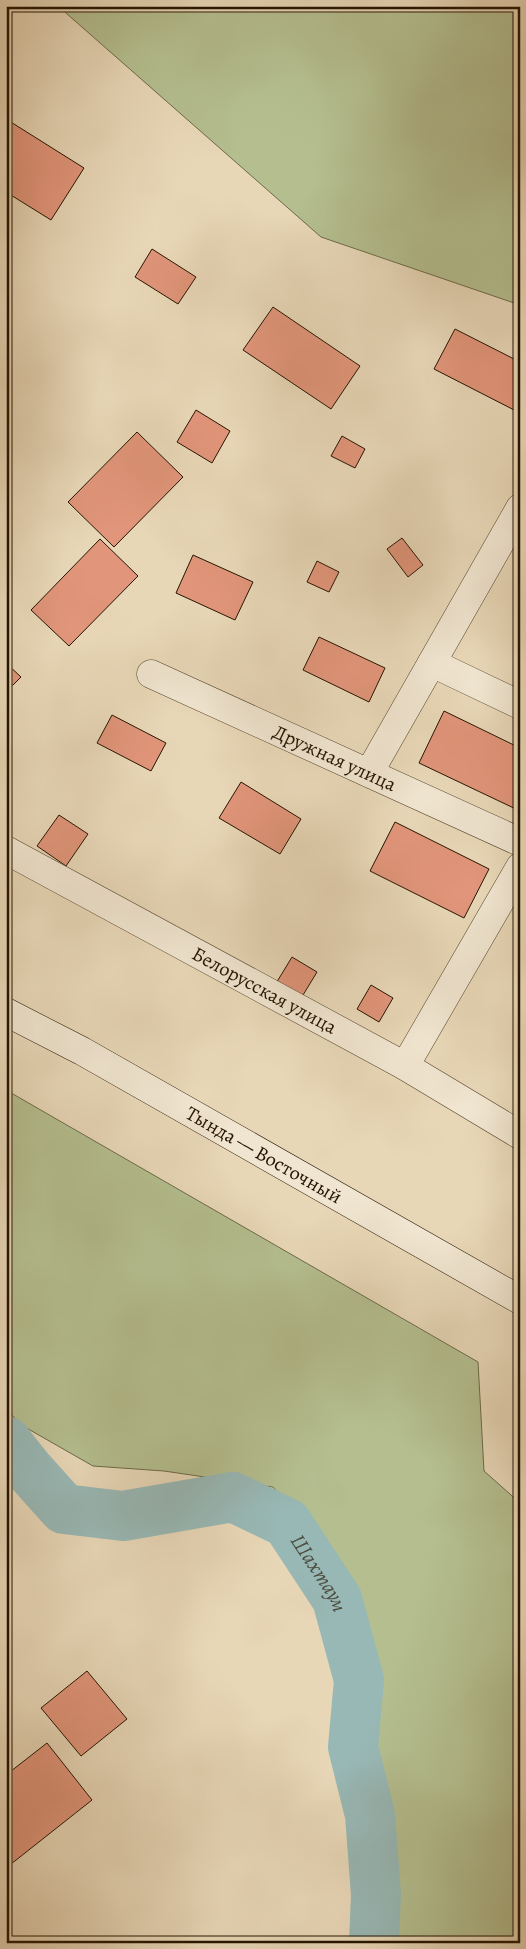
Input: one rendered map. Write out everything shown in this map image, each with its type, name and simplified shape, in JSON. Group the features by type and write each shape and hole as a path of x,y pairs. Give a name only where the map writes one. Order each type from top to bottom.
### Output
{"street":[{"path":"370,773 520,508"},
{"path":"432,663 520,705"},
{"name":"Дружная улица","path":"151,674 520,842"},
{"name":"Белорусская улица","path":"6,850 406,1066 520,1135"},
{"path":"406,1066 520,867"},
{"name":"Тында — Восточный","path":"6,1012 82,1051 520,1300"}],"green space":[{"path":"58,6 520,6 520,305 321,237"},
{"path":"6,1090 478,1362 484,1471 520,1503 520,1943 393,1943 391,1801 372,1745 372,1657 331,1561 273,1487 164,1471 93,1466 23,1426 6,1409"}],"building":[{"path":"6,119 84,168 51,220 6,192"},
{"path":"152,249 196,277 178,304 135,277"},
{"path":"273,307 360,366 331,409 243,350"},
{"path":"455,329 520,362 520,413 434,369"},
{"path":"196,410 230,431 212,463 177,442"},
{"path":"137,432 183,477 114,547 68,502"},
{"path":"342,436 365,449 355,468 331,456"},
{"path":"402,538 423,565 408,577 387,549"},
{"path":"100,539 138,576 69,646 31,610"},
{"path":"193,555 253,582 235,620 176,593"},
{"path":"317,561 339,572 329,592 307,582"},
{"path":"319,637 385,668 369,702 303,670"},
{"path":"6,663 21,677 6,692"},
{"path":"444,711 520,748 520,811 419,763"},
{"path":"112,715 166,743 151,771 97,743"},
{"path":"241,782 301,819 280,854 219,818"},
{"path":"59,815 88,834 66,866 37,846"},
{"path":"395,822 489,869 464,918 370,871"},
{"path":"292,957 317,972 300,1000 275,985"},
{"path":"371,985 393,998 379,1022 357,1009"},
{"path":"87,1671 127,1719 81,1756 41,1708"},
{"path":"47,1743 92,1800 6,1868 6,1775"}],"waterway":[{"name":"Шахтаум","path":"6,1441 64,1509 123,1516 233,1497 287,1523 337,1599 359,1680 353,1747 370,1815 376,1895 374,1943"}]}
